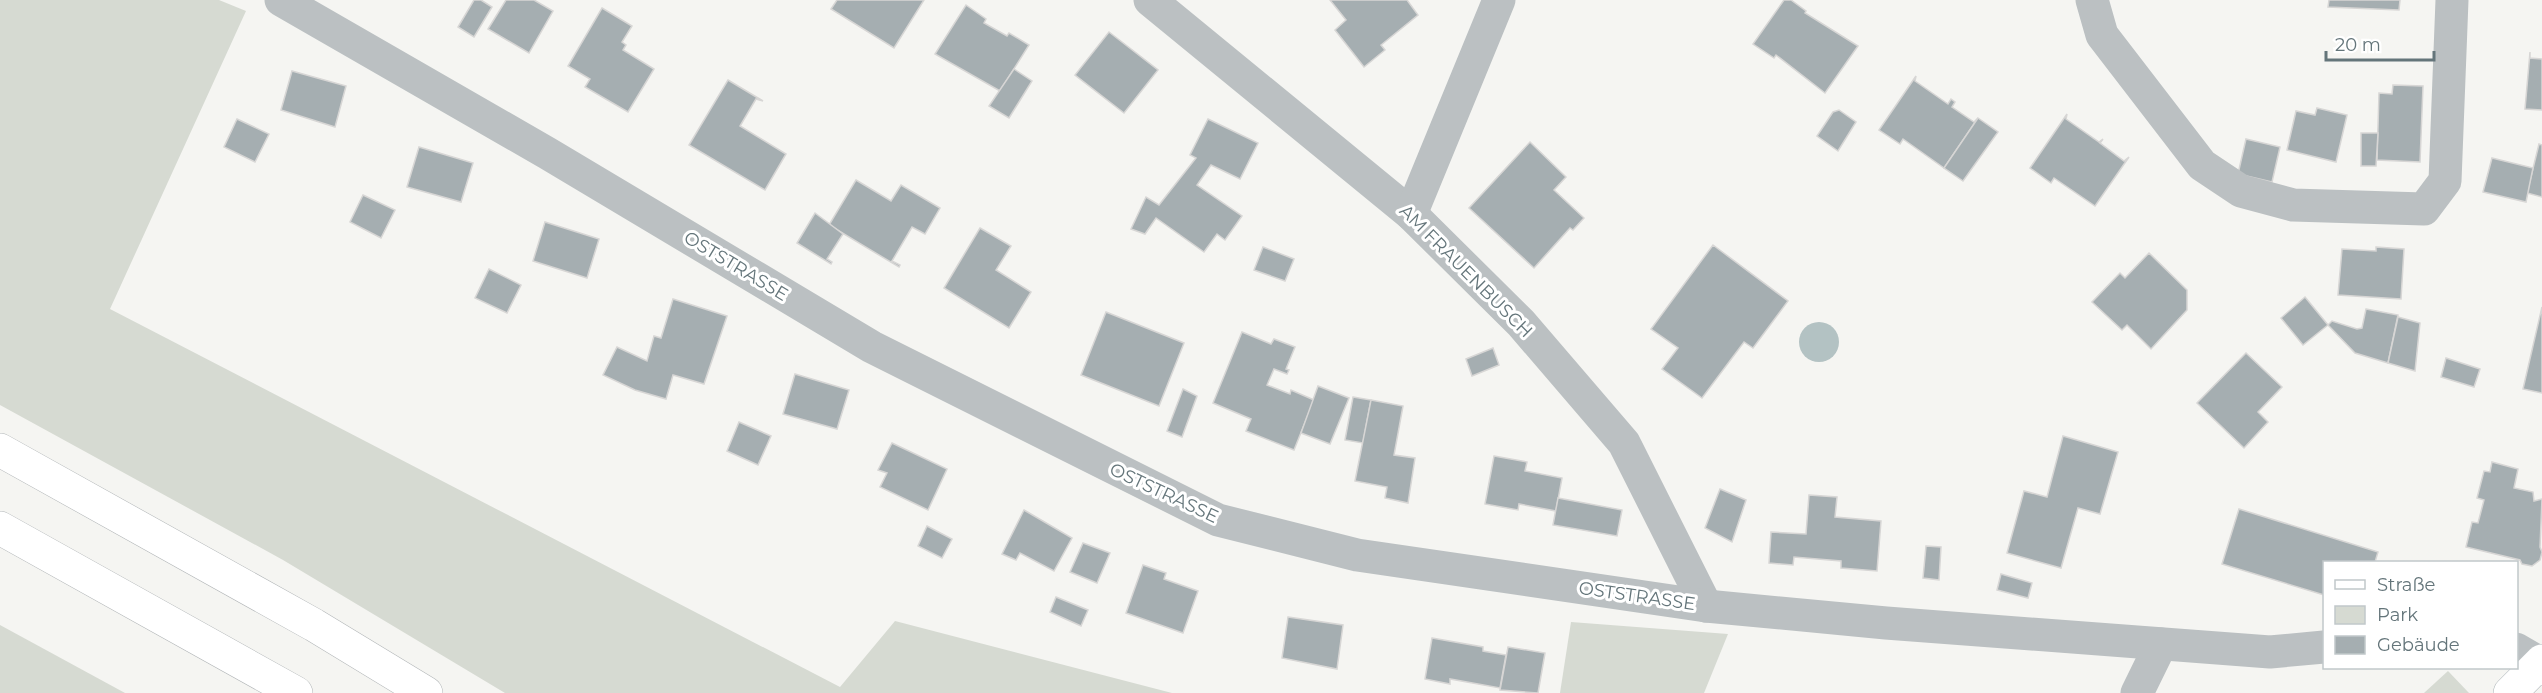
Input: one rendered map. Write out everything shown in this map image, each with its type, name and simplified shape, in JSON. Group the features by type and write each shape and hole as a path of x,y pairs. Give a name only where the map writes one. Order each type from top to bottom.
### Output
{"main road":[{"path":"0,450 314,625 426,693"},
{"path":"0,528 296,693"},
{"path":"2510,693 2533,658"}],"street":[{"name":"OSTSTRASSE","path":"281,0 548,153 872,347 1218,520 1357,555 1706,606 1887,623 2270,652 2323,647"},
{"name":"AM FRAUENBUSCH","path":"1150,0 1411,214 1521,323 1624,443 1706,606"},
{"path":"1411,214 1499,0"},
{"path":"2092,0 2102,35 2202,165 2241,190 2293,205 2424,209 2445,181 2452,0"},
{"path":"2137,693 2161,644"}],"green space":[{"path":"0,0 219,0 246,11 110,309 840,687 895,621 1172,693 505,693 283,560 0,405"},
{"path":"1571,622 1728,634 1704,693 1560,693"},
{"path":"0,625 125,693 0,693"},
{"path":"2448,671 2469,693 2424,693"}],"shaded area":[{"path":"1819,322 1827,323 1833,328 1838,334 1838,350 1833,356 1827,361 1819,362 1811,361 1805,356 1800,350 1799,342 1800,334 1805,328 1811,323"}],"building":[{"path":"474,0 481,0 492,7 474,37 458,27"},
{"path":"506,0 534,0 553,11 529,53 488,29"},
{"path":"837,0 924,0 894,48 831,9"},
{"path":"1330,0 1407,0 1418,15 1381,45 1385,50 1364,67 1335,30 1346,20"},
{"path":"1784,0 1791,0 1806,11 1805,13 1858,46 1825,93 1776,55 1774,58 1753,44"},
{"path":"2329,0 2400,0 2399,10 2328,7"},
{"path":"966,5 986,19 984,23 1007,36 1009,33 1029,45 1000,91 935,54"},
{"path":"602,8 632,26 622,42 626,45 623,50 654,69 628,112 585,87 590,79 568,66"},
{"path":"1109,32 1158,70 1124,113 1075,75"},
{"path":"2530,52 2530,58 2542,59 2542,110 2525,109"},
{"path":"1014,69 1032,81 1009,118 989,106"},
{"path":"292,71 346,86 335,127 281,110"},
{"path":"1916,76 1915,81 1948,104 1951,99 1955,102 1952,107 1974,122 1978,118 1944,168 1903,139 1900,144 1879,130"},
{"path":"728,80 763,101 756,99 740,126 786,154 765,190 689,145"},
{"path":"2393,85 2423,86 2420,162 2377,160 2379,93 2392,94"},
{"path":"2317,108 2347,115 2336,162 2287,150 2296,111 2315,115"},
{"path":"1839,110 1856,122 1838,151 1817,136 1833,112"},
{"path":"2067,114 2066,119 2099,142 2103,139 2100,143 2124,161 2129,157 2095,206 2054,178 2051,183 2030,168"},
{"path":"1978,118 1998,132 1963,181 1944,168"},
{"path":"237,119 269,134 255,162 224,147"},
{"path":"1208,119 1258,143 1240,179 1211,165 1197,185 1242,216 1225,240 1217,234 1204,252 1156,218 1145,234 1131,229 1146,197 1159,205 1196,158 1190,155"},
{"path":"2361,133 2378,133 2376,166 2361,166"},
{"path":"2246,139 2280,147 2272,182 2238,174"},
{"path":"1530,142 1566,177 1554,190 1584,218 1573,230 1570,228 1534,268 1469,208"},
{"path":"2539,144 2542,145 2542,197 2527,193"},
{"path":"419,147 473,163 461,202 407,187"},
{"path":"2492,158 2533,168 2526,202 2483,192"},
{"path":"856,180 891,201 901,185 940,208 925,234 912,227 892,261 900,265 899,267 829,225"},
{"path":"363,195 395,210 381,238 350,222"},
{"path":"815,213 843,234 827,259 832,262 831,264 797,243"},
{"path":"545,222 599,239 587,278 533,261"},
{"path":"980,228 1011,246 996,270 1031,292 1009,328 944,288"},
{"path":"1713,245 1788,301 1753,348 1744,342 1702,398 1662,369 1678,348 1651,329"},
{"path":"1263,247 1294,259 1285,281 1254,270"},
{"path":"2376,247 2404,249 2401,299 2338,295 2342,249 2376,251"},
{"path":"2149,253 2187,290 2187,310 2151,349 2127,325 2122,330 2092,302 2120,273 2125,278"},
{"path":"489,269 521,285 507,313 475,298"},
{"path":"2305,297 2328,325 2303,345 2281,318"},
{"path":"673,299 727,316 704,384 673,375 666,399 635,390 603,375 617,347 647,361 654,336 661,338"},
{"path":"2542,307 2542,393 2523,389"},
{"path":"2366,309 2398,315 2388,363 2355,353 2328,325 2332,321 2357,329 2362,328"},
{"path":"1106,312 1184,343 1159,406 1081,375"},
{"path":"2398,317 2420,323 2415,371 2388,363"},
{"path":"1242,332 1271,344 1274,339 1295,347 1286,369 1289,370 1287,374 1274,369 1267,385 1290,394 1291,390 1314,400 1294,450 1246,431 1251,419 1213,403"},
{"path":"1493,348 1499,365 1472,376 1466,359"},
{"path":"2246,353 2282,387 2258,412 2268,422 2244,448 2197,403"},
{"path":"2446,358 2480,369 2474,387 2441,377"},
{"path":"795,374 849,390 837,429 783,414"},
{"path":"1318,386 1349,398 1330,444 1301,433"},
{"path":"1183,389 1197,396 1182,437 1167,431"},
{"path":"1353,397 1371,400 1363,443 1345,440"},
{"path":"1371,400 1403,406 1394,455 1415,458 1408,503 1385,498 1387,487 1355,481"},
{"path":"739,422 771,436 758,465 727,451"},
{"path":"2063,436 2118,452 2100,514 2078,508 2061,568 2007,553 2024,491 2047,497"},
{"path":"892,443 947,469 928,510 880,487 887,473 878,470"},
{"path":"1494,456 1527,462 1525,471 1562,478 1556,511 1519,504 1518,510 1485,504"},
{"path":"2492,462 2518,469 2514,488 2533,492 2534,501 2542,499 2540,547 2542,552 2540,560 2532,566 2522,564 2520,560 2466,547 2472,522 2478,523 2484,500 2477,498 2484,471 2490,472"},
{"path":"1720,489 1746,500 1732,542 1705,528"},
{"path":"1809,495 1837,497 1835,517 1881,521 1877,571 1841,568 1841,561 1794,557 1793,565 1769,563 1771,532 1806,534"},
{"path":"1558,498 1622,510 1617,536 1553,525"},
{"path":"2239,509 2378,552 2375,561 2323,561 2323,595 2222,564"},
{"path":"1024,510 1072,538 1054,571 1020,553 1016,560 1002,554"},
{"path":"927,526 952,539 942,558 918,546"},
{"path":"1083,543 1110,553 1097,583 1070,572"},
{"path":"1926,546 1941,547 1939,580 1923,578"},
{"path":"1143,565 1166,573 1164,579 1198,591 1183,633 1126,613"},
{"path":"2001,574 2032,583 2028,598 1997,590"},
{"path":"1056,597 1088,610 1081,626 1050,612"},
{"path":"1288,617 1343,625 1337,669 1282,658"},
{"path":"1432,638 1483,647 1483,651 1506,655 1500,688 1450,679 1450,684 1425,679"},
{"path":"1508,647 1545,653 1538,693 1500,690"}]}
